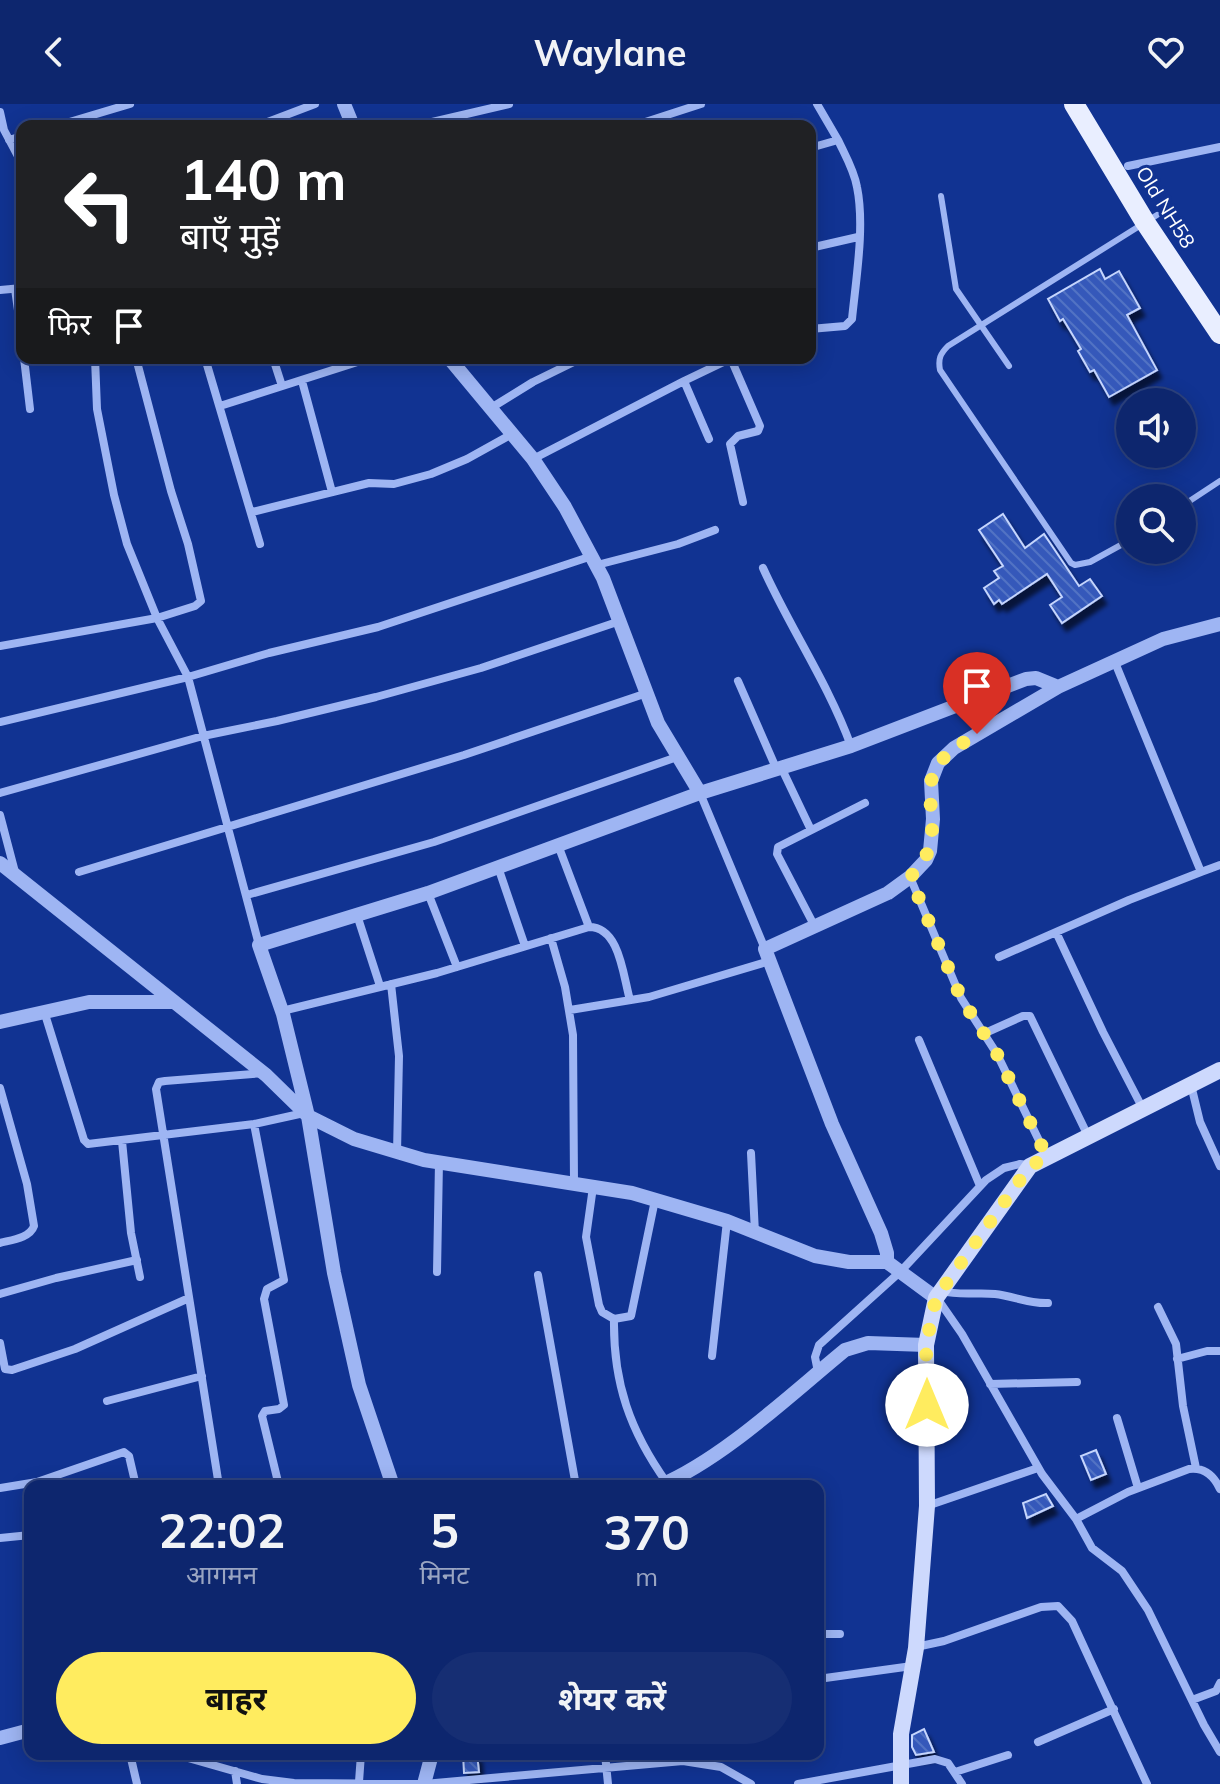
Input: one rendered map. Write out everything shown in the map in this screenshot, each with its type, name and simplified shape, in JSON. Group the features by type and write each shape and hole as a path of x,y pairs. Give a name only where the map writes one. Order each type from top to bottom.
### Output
{"main road":[{"name":"Old NH58","path":"1074,104 1151,218 1220,309"},
{"name":"Old NH58","path":"1090,104 1128,166 1151,218 1220,334"},
{"path":"901,1784 901,1734 916,1648 927,1506 926,1345 939,1294 1030,1166 1220,1070"}],"street":[{"path":"76,120 130,104"},
{"path":"273,120 315,104"},
{"path":"441,120 509,104"},
{"path":"652,120 701,104"},
{"path":"816,328 851,323 858,237 857,184 838,140 817,104"},
{"path":"0,112 2,130 16,153"},
{"path":"9,140 16,138"},
{"path":"816,146 838,140"},
{"path":"1128,166 1220,147"},
{"path":"816,247 858,237"},
{"path":"25,364 30,409"},
{"path":"95,364 97,409 114,495 127,544 157,618 188,677 259,945 282,1011 306,1114 334,1273 359,1385 391,1480"},
{"path":"0,646 157,618 199,604 201,598 188,544 138,364"},
{"path":"207,364 260,544"},
{"path":"275,364 282,386"},
{"path":"220,406 352,364"},
{"path":"454,364 551,484 595,560 658,723 700,793 768,955 832,1124 881,1233 887,1262"},
{"path":"491,408 570,364"},
{"path":"533,459 719,364"},
{"path":"734,364 760,426 758,431 735,437 730,444 743,502"},
{"path":"302,381 332,492"},
{"path":"684,381 709,439"},
{"path":"252,512 369,483 394,484 431,474 467,459 512,434"},
{"path":"0,722 378,627 595,560 678,544 715,530"},
{"path":"763,568 776,598 805,647 851,746"},
{"path":"0,793 203,736 277,721 436,680 620,621"},
{"path":"570,1010 630,1000 768,955 815,927 888,893 926,860 933,832 931,781 938,763 954,748 1058,687 1114,660 1163,639 1220,624"},
{"path":"1114,660 1201,872"},
{"path":"259,945 428,893 700,793 851,746 1026,679 1036,678 1058,687"},
{"path":"738,681 811,830"},
{"path":"79,872 464,755 647,693"},
{"path":"247,895 434,842 677,757"},
{"path":"815,927 777,851 780,845 865,803"},
{"path":"0,815 16,876"},
{"path":"558,845 589,927"},
{"path":"0,863 264,1073 306,1114 354,1139 439,1162 632,1193 727,1221 815,1256 849,1262 887,1262 939,1294 1038,1468 1076,1519 1092,1548 1122,1571 1136,1591 1220,1752"},
{"path":"999,957 1220,865"},
{"path":"498,867 525,946"},
{"path":"910,877 961,998 1024,1107 1047,1157"},
{"path":"428,893 457,967"},
{"path":"357,915 380,986"},
{"path":"282,1011 457,967 589,927 598,927 610,935 630,1000"},
{"path":"1056,932 1143,1109"},
{"path":"551,938 570,1010 573,1035 574,1183"},
{"path":"391,984 399,1056 397,1153"},
{"path":"0,1022 89,1002 174,1002"},
{"path":"44,1011 84,1140 92,1145 254,1124 306,1114"},
{"path":"983,1034 1023,1016 1030,1016 1088,1136"},
{"path":"919,1040 980,1186"},
{"path":"218,1480 156,1089 159,1082 264,1073"},
{"path":"1191,1085 1200,1122 1220,1166"},
{"path":"0,1088 27,1184 34,1226 34,1230 24,1236 0,1243"},
{"path":"254,1124 284,1280 267,1289 264,1299 284,1405 265,1411 262,1416 278,1480"},
{"path":"122,1141 128,1208 140,1277"},
{"path":"751,1153 755,1233"},
{"path":"437,1272 439,1162"},
{"path":"818,1372 815,1357 819,1345 901,1271 980,1186 1004,1168 1020,1164 1030,1166"},
{"path":"593,1187 586,1224 587,1253 599,1305 603,1313 614,1319 631,1316 655,1200"},
{"path":"712,1356 727,1221"},
{"path":"0,1294 137,1260"},
{"path":"538,1275 575,1480"},
{"path":"939,1294 999,1294 1037,1304 1048,1303"},
{"path":"0,1343 5,1369 12,1370 75,1349 189,1298"},
{"path":"1158,1307 1173,1333 1183,1406 1196,1468"},
{"path":"614,1319 616,1366 634,1432 661,1480"},
{"path":"671,1480 709,1460 845,1350 868,1343 926,1345"},
{"path":"1177,1359 1220,1351"},
{"path":"107,1401 202,1376"},
{"path":"990,1384 1077,1382"},
{"path":"1117,1418 1138,1488"},
{"path":"43,1480 124,1452 129,1456 135,1480"},
{"path":"927,1506 1038,1468"},
{"path":"1076,1519 1138,1488 1196,1468 1210,1474 1220,1489"},
{"path":"0,1488 24,1484"},
{"path":"0,1538 24,1536"},
{"path":"916,1648 1041,1607 1058,1606 1072,1621 1147,1784"},
{"path":"824,1634 840,1634"},
{"path":"824,1678 913,1666"},
{"path":"1192,1700 1216,1691 1220,1683"},
{"path":"1038,1742 1114,1709"},
{"path":"0,1738 24,1732"},
{"path":"955,1772 1008,1755"},
{"path":"131,1760 137,1784"},
{"path":"196,1760 262,1779 294,1783 424,1784 490,1781 683,1761 721,1767 751,1784"},
{"path":"355,1783 360,1760"},
{"path":"424,1784 430,1760"},
{"path":"606,1760 608,1784"},
{"path":"798,1784 942,1760 962,1784"},
{"path":"235,1771 237,1784"}],"lane":[{"path":"941,196 953,280 1009,366"},
{"path":"1116,548 1090,562 1071,563 940,370 939,360 941,352 980,325 1151,218"},
{"path":"1196,497 1220,481"}],"building":[{"path":"1100,269 1105,279 1119,271 1140,308 1127,315 1157,370 1125,388 1116,388 1116,393 1109,397 1094,370 1090,372 1078,351 1081,349 1048,299"},
{"path":"1003,514 1025,548 1044,534 1079,586 1090,579 1102,596 1062,623 1050,605 1062,597 1047,574 1002,604 999,600 994,604 984,588 999,578 994,571 1003,566 979,530"},
{"path":"1096,1450 1106,1474 1091,1480 1081,1456"},
{"path":"1046,1494 1053,1506 1027,1518 1023,1503"},
{"path":"924,1729 934,1752 916,1755 912,1735"},
{"path":"463,1760 478,1760 479,1772 464,1773"}],"route":[{"path":"927,1405 926,1345 936,1298 1030,1166 1047,1157 997,1054 961,998 910,877 930,851 933,772 954,748 977,734"}]}
